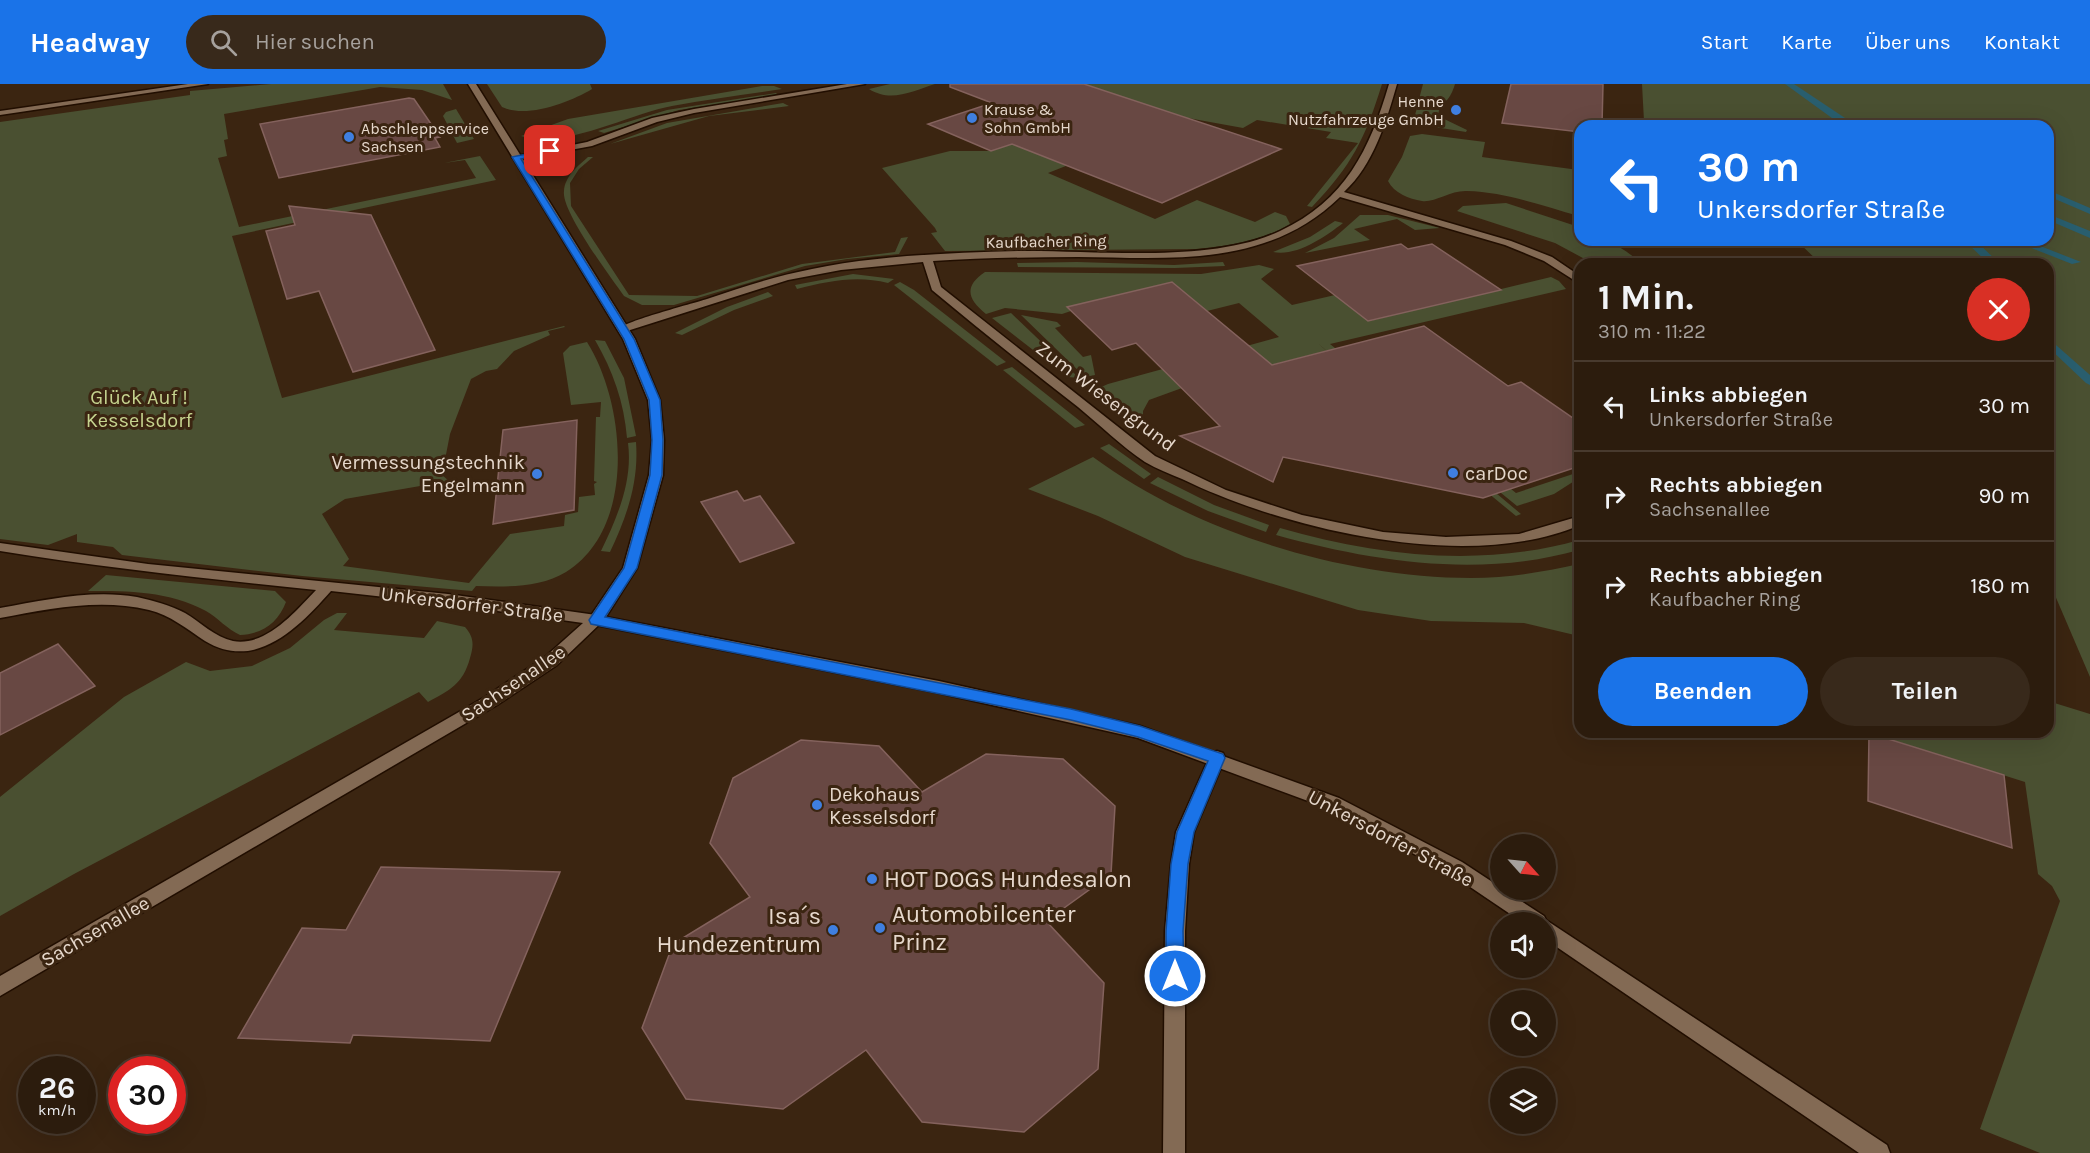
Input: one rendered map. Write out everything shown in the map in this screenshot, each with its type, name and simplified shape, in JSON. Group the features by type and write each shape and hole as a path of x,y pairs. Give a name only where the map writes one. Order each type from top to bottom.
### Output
{"street":[{"path":"0,113 204,84"},
{"name":"Sachsenallee","path":"0,987 491,700 551,662 596,620 630,568 656,475 658,440 654,400 637,355 623,329 472,84"},
{"path":"516,157 589,144 655,120 694,111 861,84"},
{"name":"Kaufbacher Ring","path":"623,329 775,281 839,267 1002,255 1177,256 1233,250 1272,240 1312,217 1339,194 1373,143 1394,84"},
{"path":"1339,194 1367,200 1508,243 1548,259 1574,277"},
{"name":"Zum Wiesengrund","path":"927,259 936,288 975,320 1150,459 1221,493 1299,519 1383,536 1446,540 1519,538 1574,523"},
{"name":"Unkersdorfer Straße","path":"0,547 197,574 540,611 596,620 1071,714 1140,732 1217,758 1333,803 1455,867 1522,912"},
{"path":"0,614 85,600 125,600 154,606 182,616 216,641 244,648 277,634 297,618 327,587"},
{"path":"1174,1153 1175,931 1180,864 1185,832 1217,758"},
{"path":"1556,935 1880,1153"}],"green space":[{"name":"Glück Auf ! Kesselsdorf","path":"271,84 443,84 452,100 422,90 380,87 224,114 228,139 224,140 227,156 218,158 239,227 476,178 465,160 444,163 480,156 496,180 232,236 282,398 564,326 565,327 548,331 550,335 514,351 497,369 486,371 471,379 450,434 442,475 449,481 345,499 322,514 349,559 343,566 469,583 510,534 564,526 565,515 578,512 579,497 595,495 594,484 597,482 594,481 596,417 600,417 601,402 571,405 563,353 570,346 587,342 600,368 610,398 616,430 618,464 614,496 605,526 589,552 566,572 534,584 476,586 472,591 302,576 122,555 113,547 77,542 77,534 48,545 0,539 0,122 190,95 190,91"},
{"path":"487,84 590,84 592,89 561,104 523,111 502,107"},
{"path":"890,84 935,84 894,95 877,93 869,89"},
{"path":"1042,84 1382,84 1370,121 1356,150 1337,178 1312,207 1307,206 1358,143 1326,138 1331,132 1257,120 1243,128 1188,118 1048,173 1155,219 1197,200 1255,222 1275,212 1286,216 1290,224 1268,235 1233,244 1196,249 945,251 931,233 937,232 935,228 882,168 950,151 991,151 1109,109"},
{"path":"1423,84 1455,84 1446,101 1432,105 1418,103"},
{"path":"1642,84 2090,84 2090,677 2054,593 2054,258 1815,258 1802,246 2054,246 2054,120 1644,120"},
{"path":"762,86 782,89 672,106 595,130 555,139 521,136 568,119"},
{"path":"776,93 778,95 679,110 604,133 598,131 667,110"},
{"path":"783,103 789,106 709,116 610,144 667,123"},
{"path":"1417,108 1439,110 1438,116 1467,130 1466,132 1416,124 1413,122"},
{"path":"456,109 474,139 457,143 443,116 446,112"},
{"path":"1422,134 1485,142 1482,157 1574,169 1574,215 1524,200 1481,192 1455,192 1427,201 1402,195 1388,181 1402,157 1410,136"},
{"path":"588,157 593,157 579,169 570,183 571,206 629,295 697,296 802,264 895,252 901,238 908,237 899,254 805,266 674,305 642,305 624,296 578,228 565,200 564,191 567,181"},
{"path":"1506,203 1574,225 1574,246 1617,246 1634,258 1583,258 1555,243 1457,211 1463,206"},
{"path":"1360,215 1388,215 1440,228 1415,230 1397,219 1354,229 1370,240 1305,253 1334,238"},
{"path":"1335,221 1343,223 1310,245 1291,252 1273,252 1310,237"},
{"path":"1223,262 1225,266 1018,267 1017,263 1174,265"},
{"path":"1259,265 1274,269 1261,279 1292,305 1335,295 1369,321 1551,277 1559,281 1566,289 1330,344 1516,493 1574,474 1574,481 1554,494 1517,506 1316,342 1521,514 1516,516 1318,353 1182,388 1149,400 1143,411 1143,423 1136,428 1093,396 1099,388 1279,337 1239,303 1207,311 1172,282 1068,307 1071,311 1062,314 1005,308 986,314 975,303 971,293 974,282 985,272 1201,274"},
{"path":"853,274 894,279 888,283 865,279 842,280 797,289 795,285"},
{"path":"900,282 914,290 1006,362 997,366 894,285"},
{"path":"768,292 773,296 734,310 682,335 675,333 727,307"},
{"path":"1011,313 1079,378 1068,377 992,318"},
{"path":"1021,315 1057,322 1061,326 1055,328 1083,357 1091,355 1095,375 1085,377"},
{"path":"595,340 605,341 624,378 636,436 627,438 617,387"},
{"path":"1012,367 1085,425 1075,428 1003,370"},
{"path":"636,442 634,485 622,525 610,552 601,551 613,526 626,485 628,443"},
{"path":"1109,444 1151,474 1144,479 1100,448"},
{"path":"1093,457 1134,484 1177,508 1272,546 1322,559 1422,576 1471,578 1525,574 1574,565 1574,635 1524,623 1431,621 1358,610 1185,557 1098,516 1028,489"},
{"path":"1158,477 1214,505 1269,525 1266,532 1208,511 1150,483"},
{"path":"1280,528 1354,546 1429,555 1505,554 1542,549 1574,541 1574,551 1542,559 1504,563 1465,565 1427,563 1351,553 1276,535"},
{"path":"106,575 275,591 286,602 279,616 268,626 262,630 240,635 206,611 178,599 148,593 88,591"},
{"path":"337,613 347,613 334,630 424,638 437,621 465,627 473,645 464,674 455,685 428,702 419,692 74,874 0,916 0,797 124,697 186,662 210,671 252,666 290,648 324,620"},
{"path":"2054,703 2090,714 2090,1153 2040,1153 1980,1129 2060,901 2052,886 2038,874 2025,782 1886,738 2054,738"}],"building":[{"path":"950,84 1084,84 1281,149 1162,203 1012,144 991,151 928,124 992,103 950,87"},
{"path":"1511,84 1603,84 1602,120 1574,120 1574,131 1502,123"},
{"name":"Abschleppservice Sachsen","path":"414,99 440,137 435,138 440,147 279,178 260,124"},
{"path":"289,206 371,215 435,350 353,372 319,291 287,299 266,231 295,225"},
{"path":"1401,244 1408,249 1432,244 1501,290 1368,321 1297,266"},
{"path":"1172,282 1272,365 1424,326 1508,386 1521,382 1574,419 1574,468 1483,498 1283,457 1273,482 1180,436 1220,426 1136,343 1112,350 1067,307"},
{"name":"Vermessungstechnik Engelmann","path":"577,420 574,510 493,524 503,430"},
{"path":"737,491 744,501 760,496 794,543 740,562 701,502"},
{"path":"58,644 95,686 0,735 0,673"},
{"path":"1869,738 1885,738 2004,775 2012,848 1868,801"},
{"path":"801,740 879,746 922,792 986,754 1063,759 1115,806 1111,874 1046,921 1104,983 1098,1069 1024,1132 922,1122 866,1050 783,1109 686,1099 642,1028 673,944 750,897 710,843 733,778"},
{"path":"381,867 560,872 490,1041 353,1035 350,1043 238,1038 302,928 346,930"}],"waterway":[{"path":"1789,84 1842,120"},
{"path":"2054,196 2090,211"},
{"path":"2054,220 2090,235"},
{"path":"1976,246 1988,258"},
{"path":"2032,246 2076,262"},
{"path":"2054,347 2090,381"}],"place":[{"name":"Henne Nutzfahrzeuge GmbH","path":"1456,110"},
{"name":"Krause & Sohn GmbH","path":"972,118"},
{"name":"Abschleppservice Sachsen","path":"349,137"},
{"name":"carDoc","path":"1453,473"},
{"name":"Vermessungstechnik Engelmann","path":"537,474"},
{"name":"Dekohaus Kesselsdorf","path":"817,805"},
{"name":"HOT DOGS Hundesalon","path":"872,879"},
{"name":"Automobilcenter Prinz","path":"880,928"},
{"name":"Isa´s Hundezentrum","path":"833,930"}],"route":[{"path":"550,151 516,157 629,339 654,400 658,440 656,475 630,568 596,620 1071,714 1140,732 1217,758 1185,832 1175,931 1175,976"}]}
